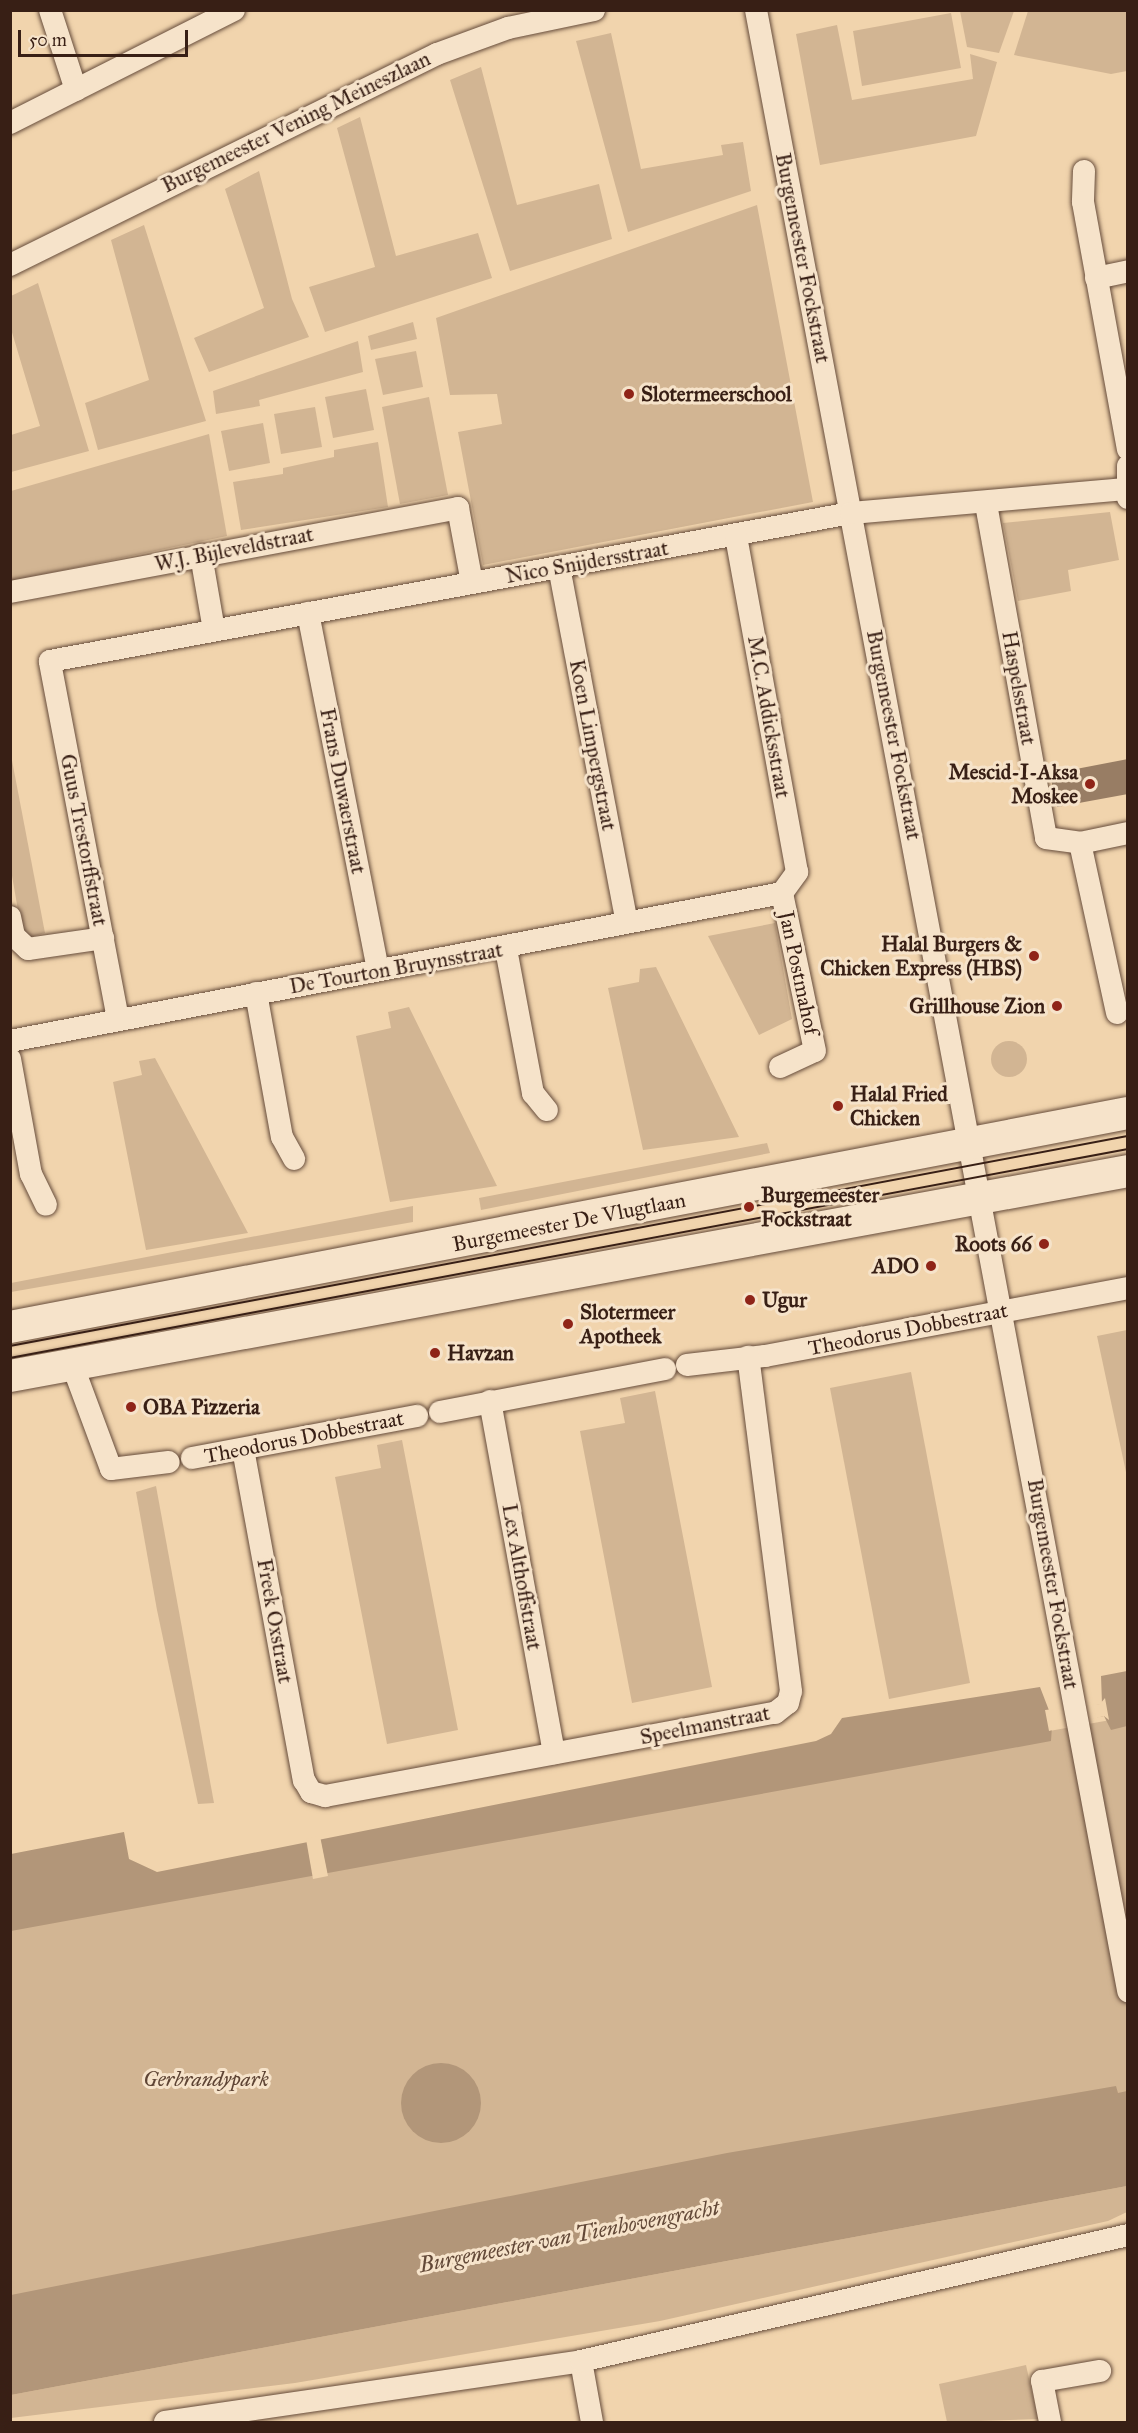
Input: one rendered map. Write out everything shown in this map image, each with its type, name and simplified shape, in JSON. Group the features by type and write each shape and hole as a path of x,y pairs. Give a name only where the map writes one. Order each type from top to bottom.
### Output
{"main road":[{"name":"Burgemeester De Vlugtlaan","path":"10,1327 1128,1113"},
{"path":"10,1376 1128,1171"}],"street":[{"path":"50,10 76,90"},
{"path":"10,123 234,10"},
{"name":"Burgemeester Vening Meineszlaan","path":"10,265 504,19 594,10"},
{"name":"Burgemeester Fockstraat","path":"756,10 969,1143 1003,1311 1128,1991"},
{"path":"1084,171 1083,202 1128,449"},
{"path":"1096,278 1128,271"},
{"path":"1127,494 1128,466"},
{"name":"Nico Snijdersstraat","path":"50,661 851,513 1127,494"},
{"name":"Haspelsstraat","path":"986,504 1046,838 1080,843"},
{"name":"W.J. Bijleveldstraat","path":"10,592 458,508 472,583"},
{"name":"M.C. Addicksstraat","path":"736,535 797,872 782,893"},
{"path":"201,555 214,630"},
{"name":"Koen Limpergstraat","path":"559,567 627,922"},
{"name":"Frans Duwaerstraat","path":"308,613 378,969"},
{"name":"Guus Trestorffstraat","path":"50,661 118,1019"},
{"path":"1117,1013 1080,843 1128,833"},
{"name":"De Tourton Bruynsstraat","path":"10,1041 378,969 506,949 627,922 782,893"},
{"name":"Jan Postmahof","path":"780,1067 815,1051 782,893"},
{"path":"10,917 14,936 28,949 103,938"},
{"path":"506,949 533,1093 547,1110"},
{"path":"256,993 282,1137 294,1159"},
{"path":"10,1059 31,1174 46,1205"},
{"name":"Theodorus Dobbestraat","path":"687,1365 748,1357 1128,1288"},
{"name":"Speelmanstraat","path":"311,1792 325,1796 775,1713 788,1703 791,1690 748,1357"},
{"path":"72,1364 111,1469 169,1462"},
{"path":"440,1412 665,1369"},
{"name":"Lex Althoffstraat","path":"490,1401 554,1753"},
{"name":"Theodorus Dobbestraat","path":"192,1458 417,1416"},
{"name":"Freek Oxstraat","path":"243,1449 304,1780 311,1792"},
{"path":"165,2422 581,2361 1128,2235"},
{"path":"581,2361 592,2422"},
{"path":"1050,2422 1042,2381 1100,2371"}],"green space":[{"path":"960,11 1014,11 999,53 967,47"},
{"path":"1028,11 1127,11 1127,71 1111,74 1014,55"},
{"path":"951,13 961,68 862,86 853,31"},
{"path":"837,25 852,100 973,79 970,54 997,62 976,136 820,165 796,34"},
{"path":"611,33 641,169 723,155 721,145 743,142 751,191 628,232 576,41"},
{"path":"481,67 517,205 599,184 612,239 510,271 450,80"},
{"path":"360,117 396,256 478,233 492,278 325,332 309,287 375,267 337,128"},
{"path":"259,171 292,299 309,337 209,372 194,338 264,308 225,189"},
{"path":"757,205 813,502 483,565 458,432 502,424 497,394 450,395 436,318"},
{"path":"144,225 206,421 98,450 85,403 149,380 111,240"},
{"path":"38,283 89,451 11,472 11,435 40,426 11,329 11,296"},
{"path":"413,322 417,339 371,350 368,336"},
{"path":"358,341 363,372 259,400 260,406 216,414 213,391"},
{"path":"416,351 423,387 383,395 375,359"},
{"path":"366,389 374,430 333,438 325,397"},
{"path":"429,397 448,495 400,504 382,407"},
{"path":"315,407 322,447 281,454 274,414"},
{"path":"263,423 270,463 229,471 221,431"},
{"path":"209,434 227,536 11,581 11,491"},
{"path":"378,442 388,507 241,530 233,482 283,474 283,468 334,457 334,450"},
{"path":"1110,512 1119,560 1068,570 1071,591 1018,601 1003,523"},
{"path":"10,750 45,933 23,939 11,870"},
{"path":"775,923 792,1019 759,1035 708,936"},
{"path":"656,967 739,1137 643,1150 608,988 639,982 640,969"},
{"path":"409,1007 497,1186 390,1202 356,1036 391,1028 388,1012"},
{"path":"1009,1041 1022,1046 1027,1059 1022,1072 1009,1077 996,1072 991,1059 996,1046"},
{"path":"155,1058 248,1233 146,1250 113,1082 142,1075 139,1061"},
{"path":"767,1143 770,1153 481,1210 479,1198"},
{"path":"413,1206 413,1222 11,1292 11,1283"},
{"path":"1128,1330 1127,1477 1097,1336"},
{"path":"911,1372 970,1683 889,1699 830,1388"},
{"path":"655,1391 712,1687 632,1703 580,1431 625,1423 620,1398"},
{"path":"402,1440 458,1730 387,1744 335,1477 381,1468 377,1445"},
{"path":"156,1486 214,1803 198,1804 157,1610 136,1492"},
{"name":"Gerbrandypark","path":"1127,1717 1127,2098 11,2312 11,1918"},
{"path":"1127,2186 1127,2212 1108,2221 660,2321 295,2383 11,2418 11,2395"},
{"path":"1026,2365 1038,2419 947,2422 939,2384"}],"water":[{"path":"1127,1671 1127,1726 1111,1730 1104,1716 1052,1726 1051,1741 11,1931 11,1854 124,1832 129,1859 157,1872 816,1741 831,1734 842,1718 1040,1687 1050,1713 1102,1704 1101,1676"},
{"path":"441,2063 456,2066 469,2075 478,2088 481,2103 478,2118 469,2131 456,2140 441,2143 426,2140 413,2131 404,2118 401,2103 404,2088 413,2075 426,2066"},
{"name":"Burgemeester van Tienhovengracht","path":"1116,2086 1118,2093 1127,2091 1127,2186 11,2395 11,2295 727,2153"}],"pier":[{"path":"1105,1698 1109,1720 1104,1716 1049,1731 1045,1710 1100,1704"},
{"path":"320,1836 328,1876 313,1879 306,1839"}],"building":[{"name":"Mescid-I-Aksa Moskee","path":"1128,759 1128,794 1057,807 1050,774"}],"tram line":[{"path":"10,1346 1128,1136"},
{"path":"10,1358 1128,1149"}],"place":[{"name":"Slotermeerschool","path":"629,394"},
{"name":"Mescid-I-Aksa Moskee","path":"1090,784"},
{"name":"Halal Burgers & Chicken Express (HBS)","path":"1034,956"},
{"name":"Grillhouse Zion","path":"1057,1006"},
{"name":"Halal Fried Chicken","path":"838,1106"},
{"name":"Burgemeester Fockstraat","path":"749,1207"},
{"name":"Roots 66","path":"1044,1244"},
{"name":"ADO","path":"931,1266"},
{"name":"Ugur","path":"750,1300"},
{"name":"Slotermeer Apotheek","path":"568,1324"},
{"name":"Havzan","path":"435,1353"},
{"name":"OBA Pizzeria","path":"131,1407"}]}
